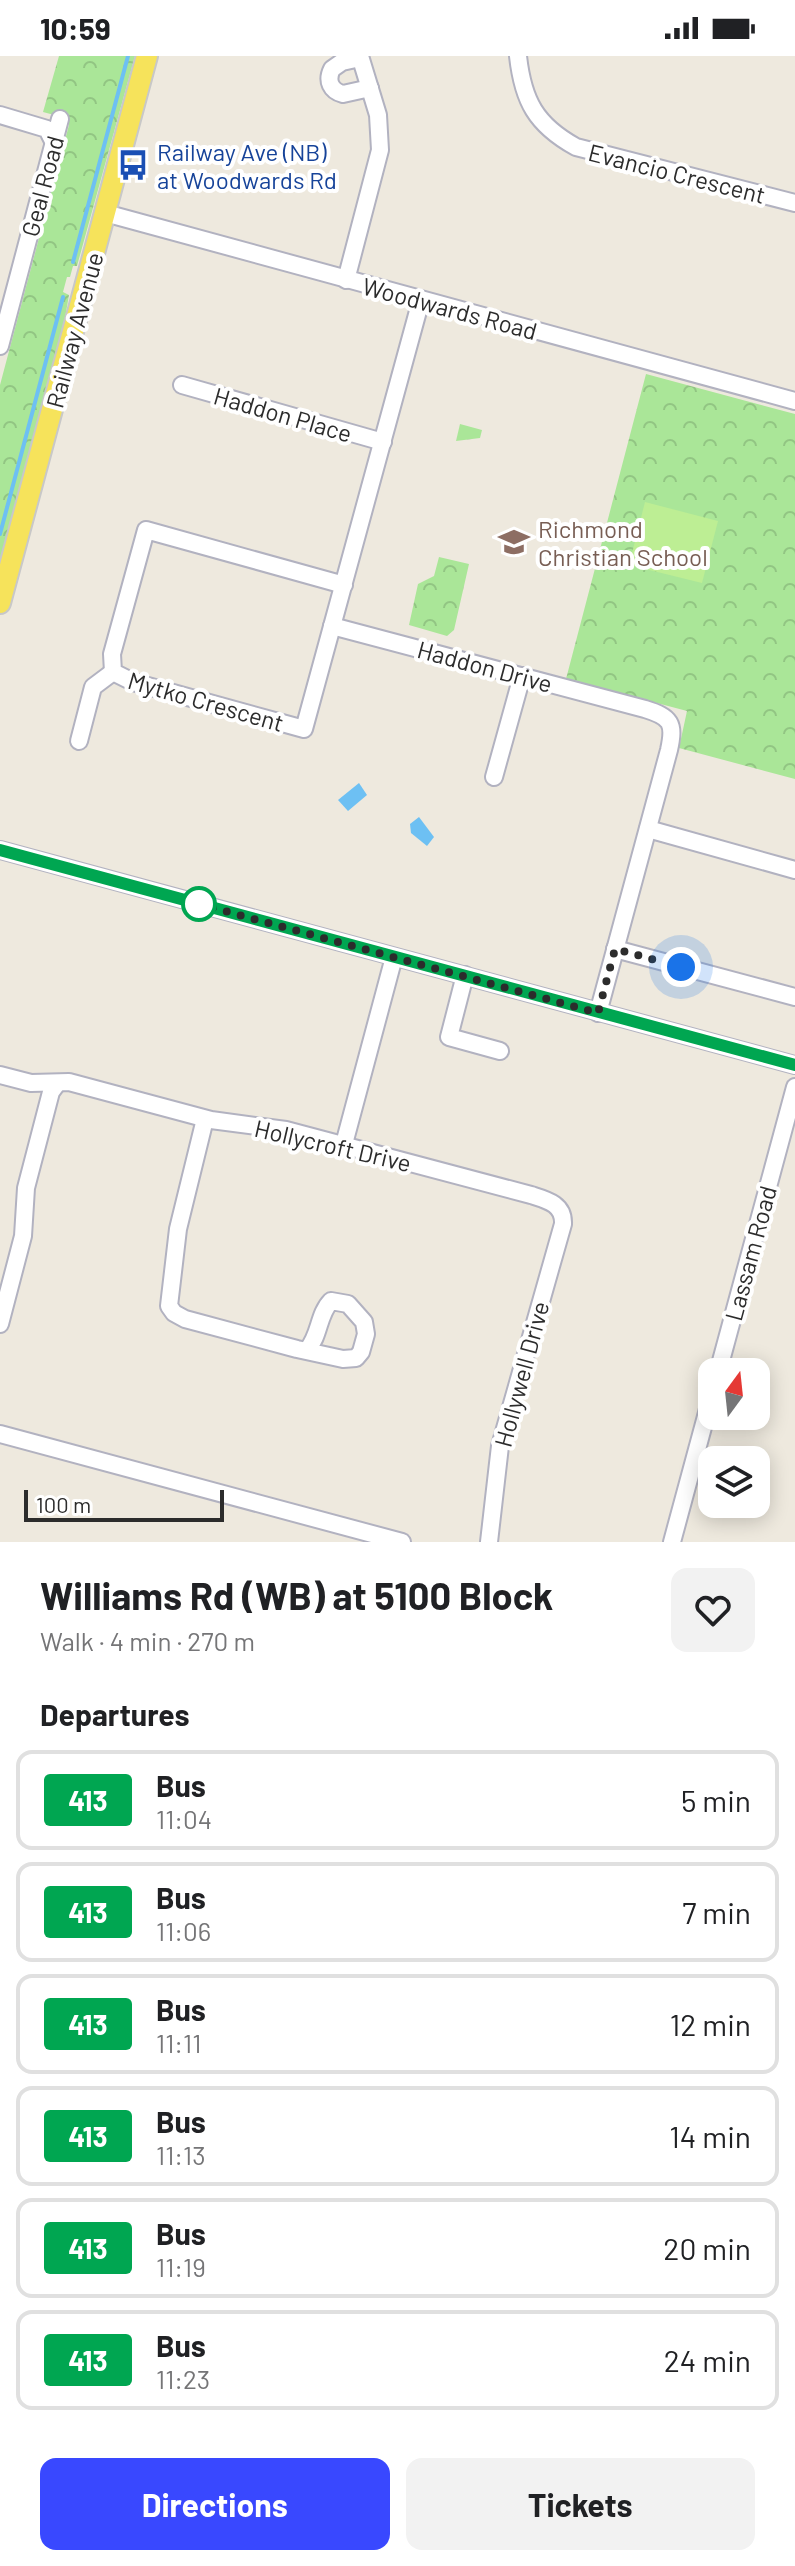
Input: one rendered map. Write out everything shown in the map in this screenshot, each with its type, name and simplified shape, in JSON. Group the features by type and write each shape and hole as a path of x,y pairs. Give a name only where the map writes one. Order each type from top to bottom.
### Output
{"main road":[{"name":"Railway Avenue","path":"0,603 147,56"}],"street":[{"name":"Evancio Crescent","path":"518,56 535,114 545,127 576,147 795,203"},
{"path":"346,280 380,150 378,115 370,88 360,57 332,69 329,80 333,90 343,94 370,88"},
{"path":"0,115 47,129 54,143"},
{"name":"Geal Road","path":"0,346 60,119"},
{"name":"Woodwards Road","path":"105,213 795,401"},
{"path":"332,626 421,300"},
{"name":"Haddon Place","path":"182,385 383,442"},
{"name":"Mytko Crescent","path":"332,626 304,729 133,682 113,672 112,654 146,530 344,585"},
{"name":"Haddon Drive","path":"332,626 653,711 670,722 673,735 598,1013"},
{"path":"79,741 93,687 113,672"},
{"path":"494,777 522,676"},
{"path":"648,829 795,870"},
{"path":"0,850 795,1065"},
{"path":"615,949 795,997"},
{"path":"344,1144 394,957"},
{"path":"465,975 449,1037 500,1051"},
{"name":"Hollycroft Drive","path":"0,1075 31,1083 69,1082 205,1119 286,1130 531,1195 560,1209"},
{"path":"0,1324 23,1236 26,1188 51,1092 57,1084"},
{"name":"Lassam Road","path":"722,1358 795,1087"},
{"path":"205,1119 178,1229 169,1306 185,1319 307,1350"},
{"name":"Hollywell Drive","path":"489,1542 500,1446 563,1224 560,1209"},
{"path":"672,1542 702,1430"},
{"path":"0,1434 402,1542"}],"green space":[{"path":"59,56 135,56 77,266 73,266 70,277 67,277 63,292 69,295 65,318 0,562 0,385 69,125 69,119 43,112"},
{"path":"646,374 795,414 795,779 679,748 687,711 566,679"},
{"path":"460,424 482,430 480,438 456,441"},
{"path":"645,502 718,521 702,583 629,565"},
{"path":"439,557 469,564 454,630 447,636 409,625 418,584 434,576"}],"water":[{"path":"359,783 367,795 348,811 338,800"},
{"path":"419,817 434,837 427,846 411,833 410,824"}],"waterway":[{"path":"73,262 128,56"},
{"path":"0,534 63,297"}],"bus line":[{"name":"413","path":"0,850 795,1065"}],"place":[{"name":"Railway Ave (NB) at Woodwards Rd","path":"133,165"},
{"name":"Richmond Christian School","path":"514,542"}],"route":[{"path":"199,904 598,1013 615,949 681,967"}]}
